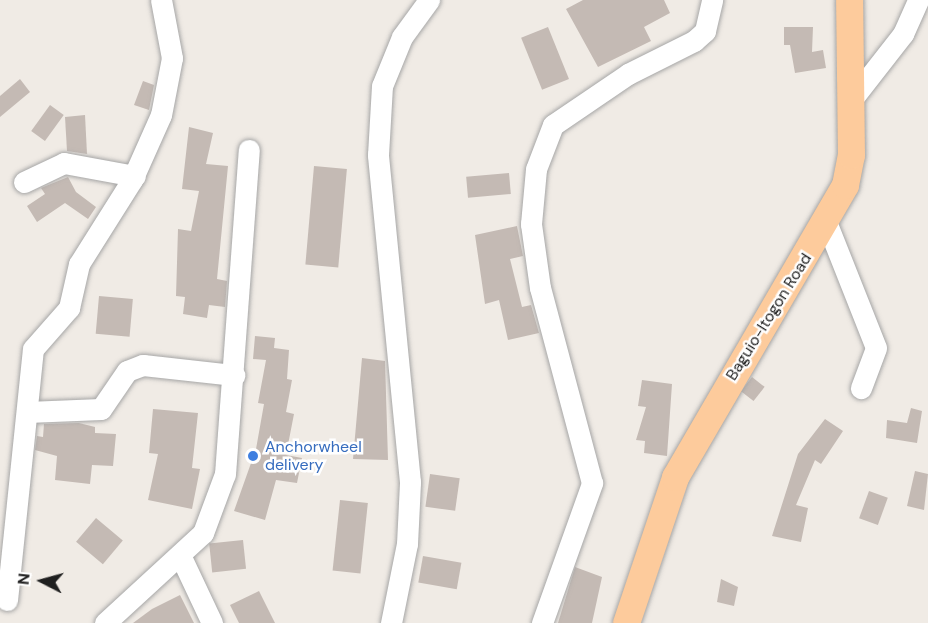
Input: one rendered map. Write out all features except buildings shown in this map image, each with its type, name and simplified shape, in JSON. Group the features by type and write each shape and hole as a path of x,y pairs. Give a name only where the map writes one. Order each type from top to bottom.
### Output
{"main road":[{"name":"Baguio-Itogon Road","path":"626,623 675,477 753,338 827,224 851,155 849,0"}],"street":[{"path":"7,600 36,342 62,320 79,264 135,176 172,76 161,0"},
{"path":"542,623 592,483 540,288 531,224 536,169 553,125 628,74 694,41 705,31 712,0"},
{"path":"849,103 903,34 918,0"},
{"path":"391,623 406,544 410,482 378,155 382,86 424,1"},
{"path":"105,623 116,608 181,557 203,533 225,474 249,150"},
{"path":"24,182 64,163 135,176"},
{"path":"827,224 876,348 861,388"},
{"path":"27,412 101,410 127,371 143,365 234,375"},
{"path":"181,557 212,623"}],"place":[{"name":"Anchorwheel delivery","path":"253,456"}]}
